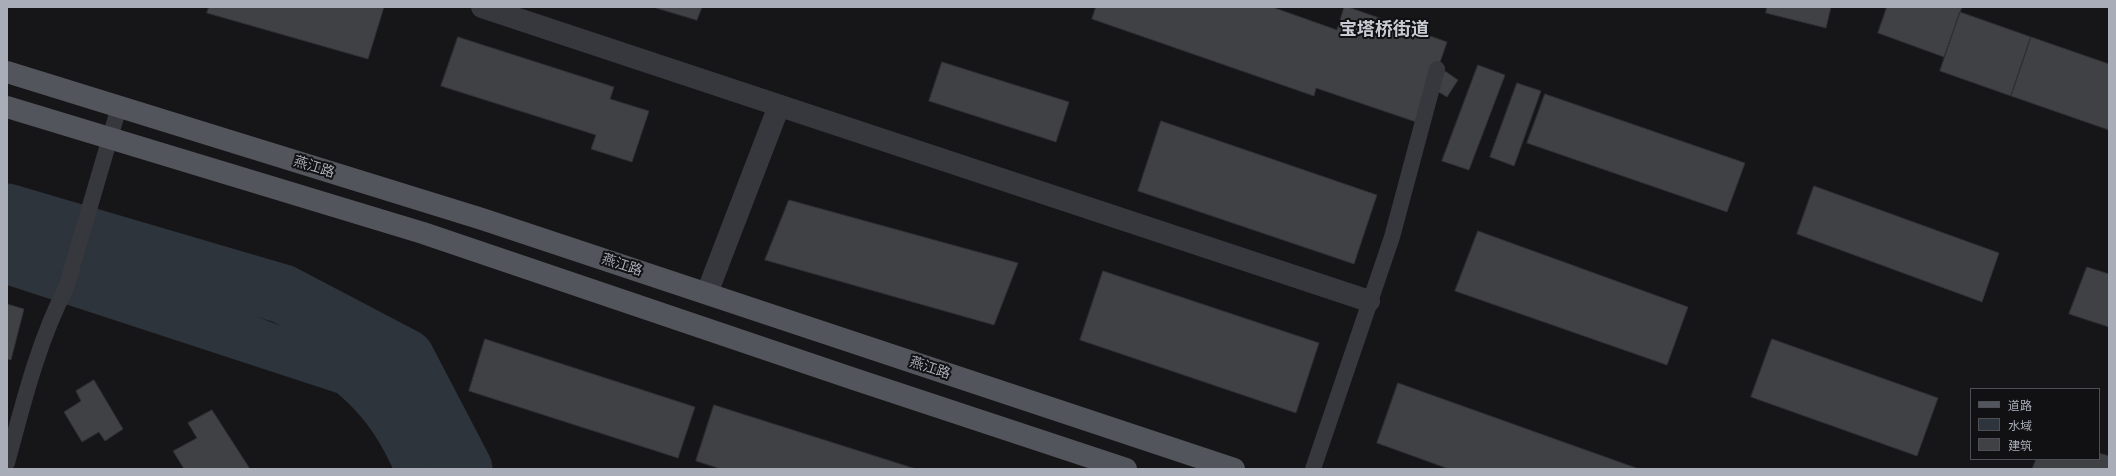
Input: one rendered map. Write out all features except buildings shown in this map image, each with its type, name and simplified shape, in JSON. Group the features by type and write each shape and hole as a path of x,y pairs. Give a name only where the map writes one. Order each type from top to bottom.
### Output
{"main road":[{"name":"燕江路","path":"7,72 482,219 1234,469"},
{"path":"7,107 423,233 854,379 1126,469"}],"street":[{"path":"482,7 1369,301"},
{"path":"707,293 779,106"}],"lane":[{"path":"1313,469 1392,237 1437,69"},
{"path":"7,463 25,397 56,306 66,288 119,106"}],"water":[{"path":"7,226 191,291 335,347 387,376 414,405 437,446 443,469 393,469 370,428 355,410 337,393 7,285"}],"waterway":[{"path":"7,213 283,294 405,358 463,469"}],"district":[{"name":"宝塔桥街道","path":"1384,29"}]}
